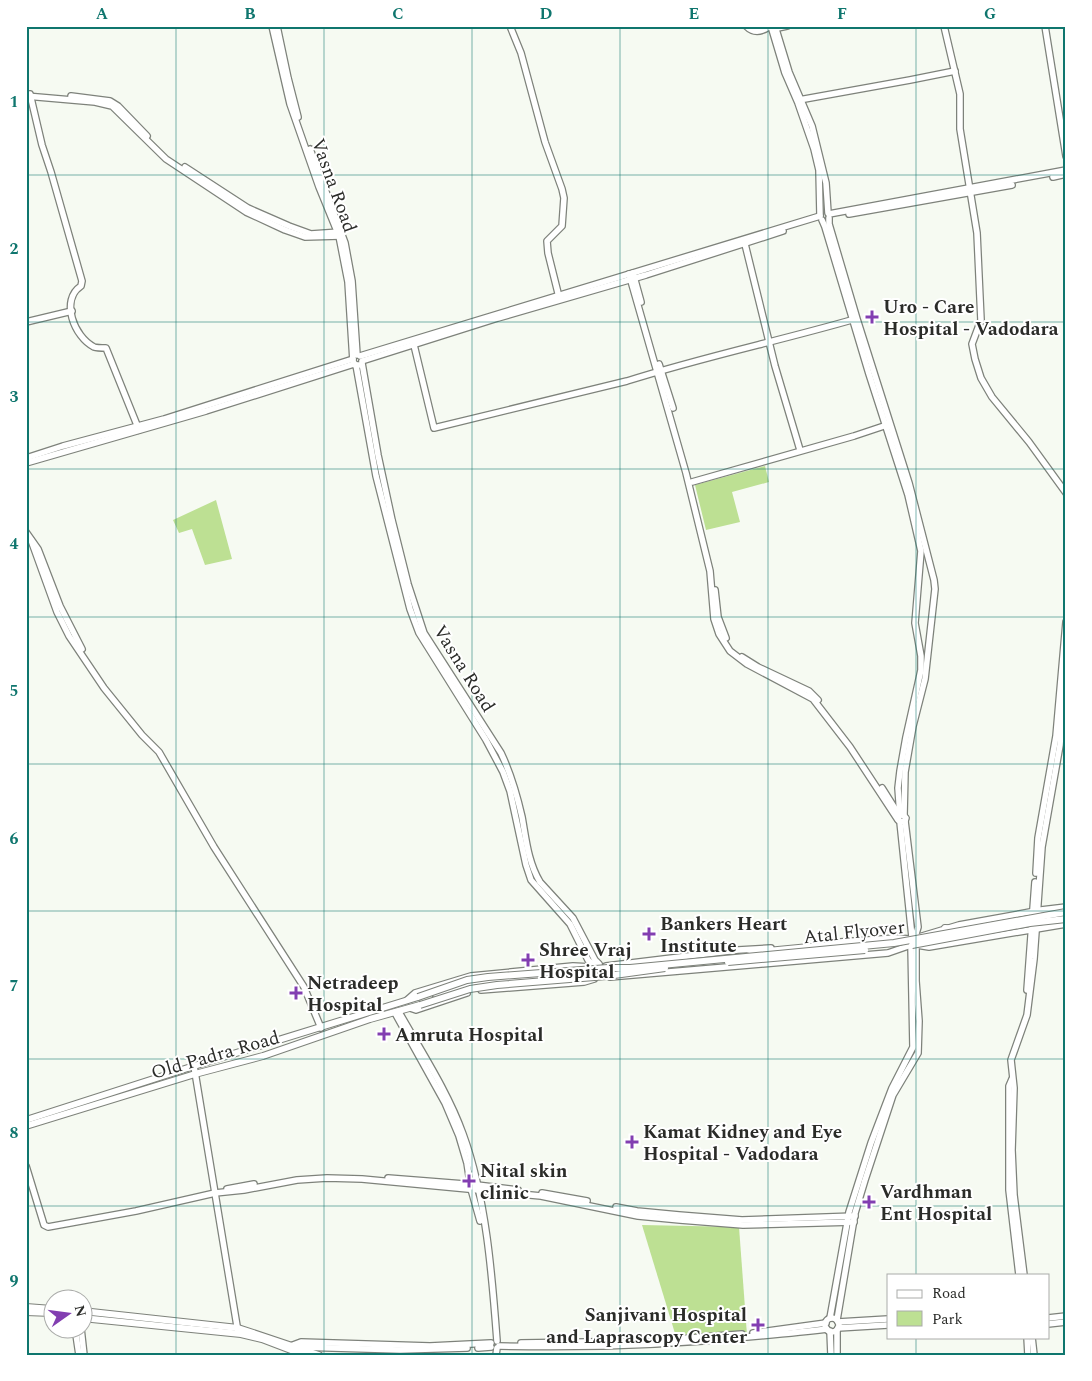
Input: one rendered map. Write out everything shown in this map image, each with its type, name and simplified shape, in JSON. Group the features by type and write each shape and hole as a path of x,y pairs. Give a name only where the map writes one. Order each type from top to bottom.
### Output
{"main road":[{"path":"945,928 956,928 1060,911 1065,914 1061,923 1007,930 949,943"},
{"name":"Atal Flyover","path":"407,1000 467,980 894,943 1065,914"},
{"name":"Atal Flyover","path":"410,1008 470,989 497,985 607,976 677,967 920,944 1030,923 1065,914"},
{"path":"746,956 758,952 842,943"},
{"name":"Old Padra Road","path":"26,1120 407,1000"},
{"name":"Old Padra Road","path":"26,1126 195,1074 263,1056 370,1019 410,1008"},
{"path":"26,1307 42,1308"},
{"path":"26,1312 42,1313"},
{"path":"92,1313 180,1320 238,1331 319,1355"},
{"path":"92,1319 238,1331"},
{"path":"294,1348 304,1355"}],"street":[{"name":"Vasna Road","path":"272,26 290,104 319,187 340,234"},
{"name":"Vasna Road","path":"277,26 300,122 340,234 349,265 357,360 376,476 410,609 419,633 486,740 503,772 510,791 525,862 531,880 570,924 588,960 595,969"},
{"path":"510,26 521,52 545,142 564,198 562,226 547,241 559,298"},
{"path":"746,26 751,31 756,32 787,26"},
{"path":"944,26 960,94 960,129 977,233 980,320 972,344 975,359 981,378 992,396 1029,442 1066,493"},
{"path":"1046,26 1066,156"},
{"path":"772,28 785,74 812,126 827,189 830,224 855,319"},
{"path":"799,100 955,71"},
{"path":"139,428 106,348 95,347 78,333 71,300 75,290 81,286 82,282 29,95 95,102 112,106 163,157 246,212 305,237 340,234"},
{"path":"799,100 819,170 821,217 855,319 908,495 922,559 915,623 922,670 906,737 899,793 914,941 913,1047 892,1088 871,1144 851,1219 833,1325 830,1355"},
{"path":"971,190 1066,170"},
{"path":"821,217 826,221 829,216 1066,174"},
{"path":"26,463 821,217"},
{"path":"744,241 770,342 774,366 800,450"},
{"path":"632,276 676,433 702,537 710,571 714,619 719,634 730,651 746,664 813,699 848,742 901,818"},
{"path":"357,360 414,345 559,298"},
{"path":"26,322 72,311"},
{"path":"414,345 434,428 627,381 855,319"},
{"path":"659,371 692,482 713,571 718,617 723,633 738,654 816,696 901,818"},
{"path":"692,482 887,425"},
{"path":"887,425 909,483 935,589 925,679 913,726 905,772 901,818"},
{"path":"26,458 62,446 139,428"},
{"path":"26,532 31,540 57,612 69,636 97,678 142,735 159,752 214,847 304,987 321,1028"},
{"path":"1024,1274 1014,1195 1012,1150 1014,1088 1011,1060 1024,1025 1034,929 1037,843 1056,736 1066,622"},
{"path":"1035,911 1042,844 1060,745 1066,660"},
{"path":"888,798 894,797 899,793"},
{"path":"595,969 603,977 616,978 888,953 945,928 1035,911 1065,914"},
{"path":"410,1008 416,1004 474,985 738,950 896,938 914,941 929,947 1066,924"},
{"path":"407,1000 414,1001 474,982 595,969 606,972 603,977"},
{"path":"397,1013 445,1103 460,1136 488,1248 495,1346"},
{"path":"194,1066 238,1331"},
{"path":"1012,1079 1009,1086 1009,1190 1019,1274"},
{"path":"26,1166 44,1225 48,1227 215,1193 244,1190 297,1180 326,1178 474,1187 541,1196 638,1216 743,1225 851,1219"},
{"path":"1050,1318 1066,1316"},
{"path":"495,1346 650,1341 751,1334 887,1319"},
{"path":"1050,1324 1066,1322"},
{"path":"833,1325 837,1355"},
{"path":"294,1348 301,1342 574,1348 687,1343 833,1325 887,1325"},
{"path":"76,1338 79,1355"},
{"path":"82,1338 84,1355"},
{"path":"1026,1338 1028,1355"},
{"path":"1032,1338 1034,1355"},
{"path":"574,1348 574,1355"}],"green space":[{"path":"765,466 769,482 732,492 740,522 706,530 695,485"},
{"path":"216,500 232,559 205,565 192,529 179,533 173,520"},
{"path":"642,1225 739,1227 747,1335 677,1340"}],"place":[{"name":"Uro - Care Hospital - Vadodara","path":"872,317"},
{"name":"Bankers Heart Institute","path":"649,934"},
{"name":"Shree Vraj Hospital","path":"528,960"},
{"name":"Netradeep Hospital","path":"296,993"},
{"name":"Amruta Hospital","path":"384,1034"},
{"name":"Kamat Kidney and Eye Hospital - Vadodara","path":"632,1142"},
{"name":"Nital skin clinic","path":"469,1181"},
{"name":"Vardhman Ent Hospital","path":"869,1202"},
{"name":"Sanjivani Hospital and Laprascopy Center","path":"758,1325"}]}
